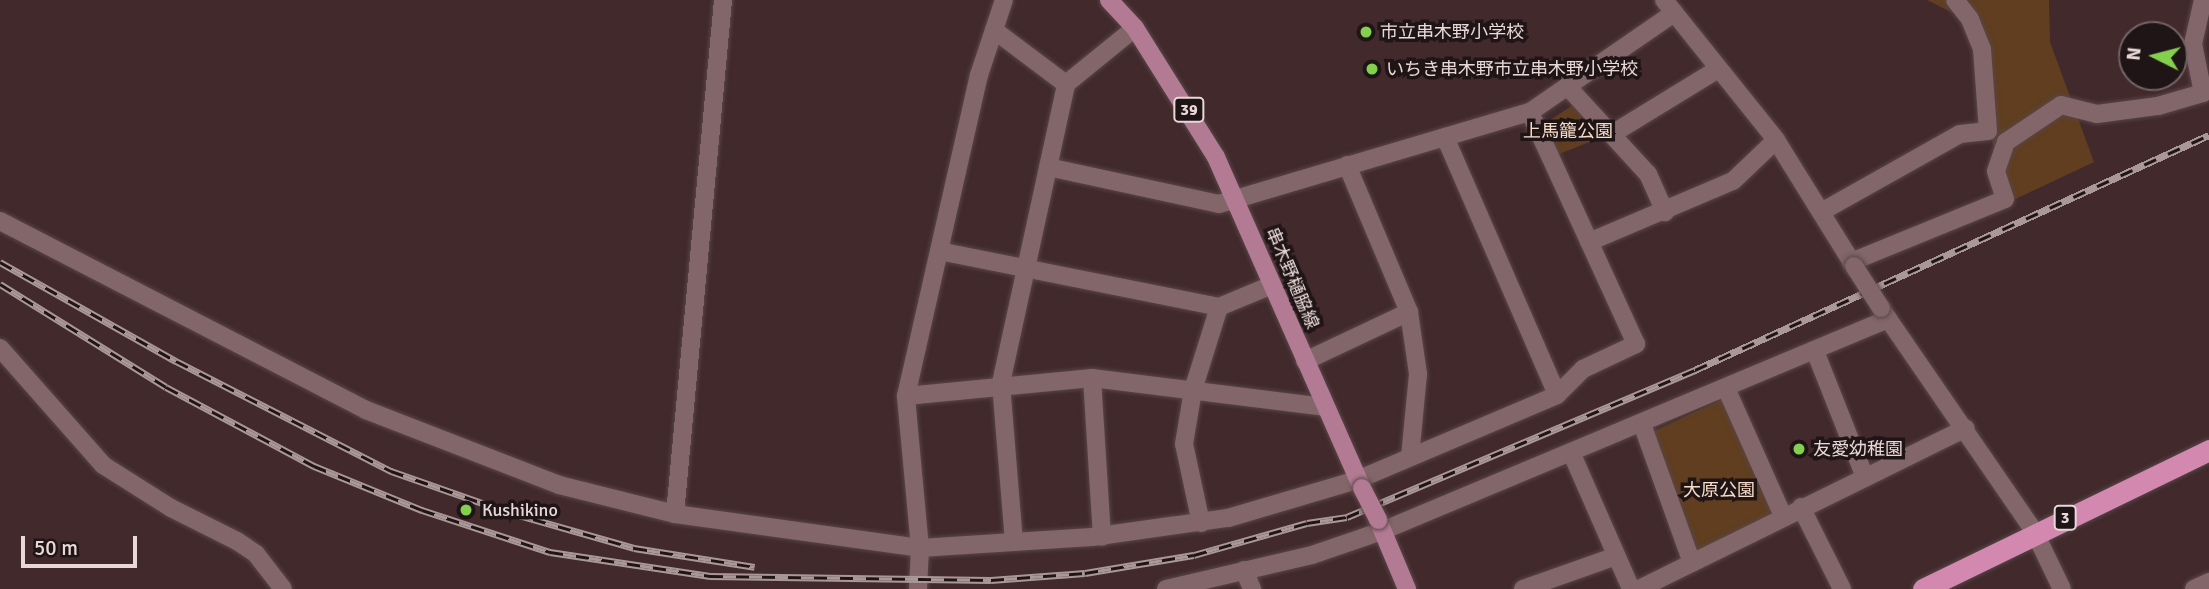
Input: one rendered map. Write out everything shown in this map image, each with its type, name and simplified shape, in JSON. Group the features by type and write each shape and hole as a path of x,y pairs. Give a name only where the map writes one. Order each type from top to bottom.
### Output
{"highway":[{"name":"3","path":"1923,589 2209,450"}],"main road":[{"name":"串木野樋脇線","path":"1109,0 1135,28 1209,145 1407,589"}],"street":[{"path":"675,514 723,0"},
{"path":"918,589 919,548 906,396 979,75 1004,0"},
{"path":"1821,212 1960,134 1988,131 1982,49 1970,19 1955,0"},
{"path":"1853,264 2005,200 1996,172 2006,142 2061,105 2097,114 2158,106 2203,93 2193,44 2203,0"},
{"path":"1048,167 1219,204 1234,197 1530,112 1669,7 1776,140 1884,314 1966,428 2035,533 2062,589"},
{"path":"1014,542 1001,383 1066,84 1135,28"},
{"path":"994,30 1066,84"},
{"path":"1612,134 1718,69"},
{"path":"1567,86 1648,174 1665,212"},
{"path":"0,221 366,410 559,485 675,514 919,548 1102,537 1201,523 1360,484 1410,457 1557,395 1583,369 1636,344 1530,112"},
{"path":"1445,137 1557,395"},
{"path":"1589,242 1733,181 1776,140"},
{"path":"1347,164 1409,313 1418,374 1410,457"},
{"path":"939,251 1219,307 1272,285"},
{"path":"1201,523 1184,444 1193,390 1219,307"},
{"path":"1305,361 1409,313"},
{"path":"1166,589 1312,555 1642,424 1815,351 1884,314"},
{"path":"0,348 103,465 171,508 237,541 272,572 284,589"},
{"path":"1815,351 1865,477"},
{"path":"906,396 1001,383 1092,378 1324,407"},
{"path":"1092,378 1102,537"},
{"path":"1726,388 1783,516"},
{"path":"1642,424 1691,560"},
{"path":"1639,589 1691,560 1966,428"},
{"path":"1571,452 1631,589"},
{"path":"1801,507 1842,589"},
{"path":"1523,589 1616,556"},
{"path":"1244,570 1252,589"},
{"path":"264,589 272,572"},
{"path":"2195,589 2209,582"}],"green space":[{"path":"1927,0 2049,0 2050,42 2094,162 2007,203 1995,161 1977,25"},
{"name":"上馬籠公園","path":"1573,105 1605,136 1559,154 1544,124"},
{"name":"大原公園","path":"1723,399 1775,512 1698,551 1652,432"}],"railway":[{"path":"0,284 166,387 314,466 422,510 550,552 710,576 991,580 1085,573 1194,555 1307,523 1347,517 1695,370 2209,135"},
{"path":"0,262 176,361 391,471 508,512 634,548 755,567"}],"place":[{"name":"市立串木野小学校","path":"1366,32"},
{"name":"いちき串木野市立串木野小学校","path":"1372,69"},
{"name":"友愛幼稚園","path":"1799,449"},
{"name":"Kushikino","path":"466,510"}]}
